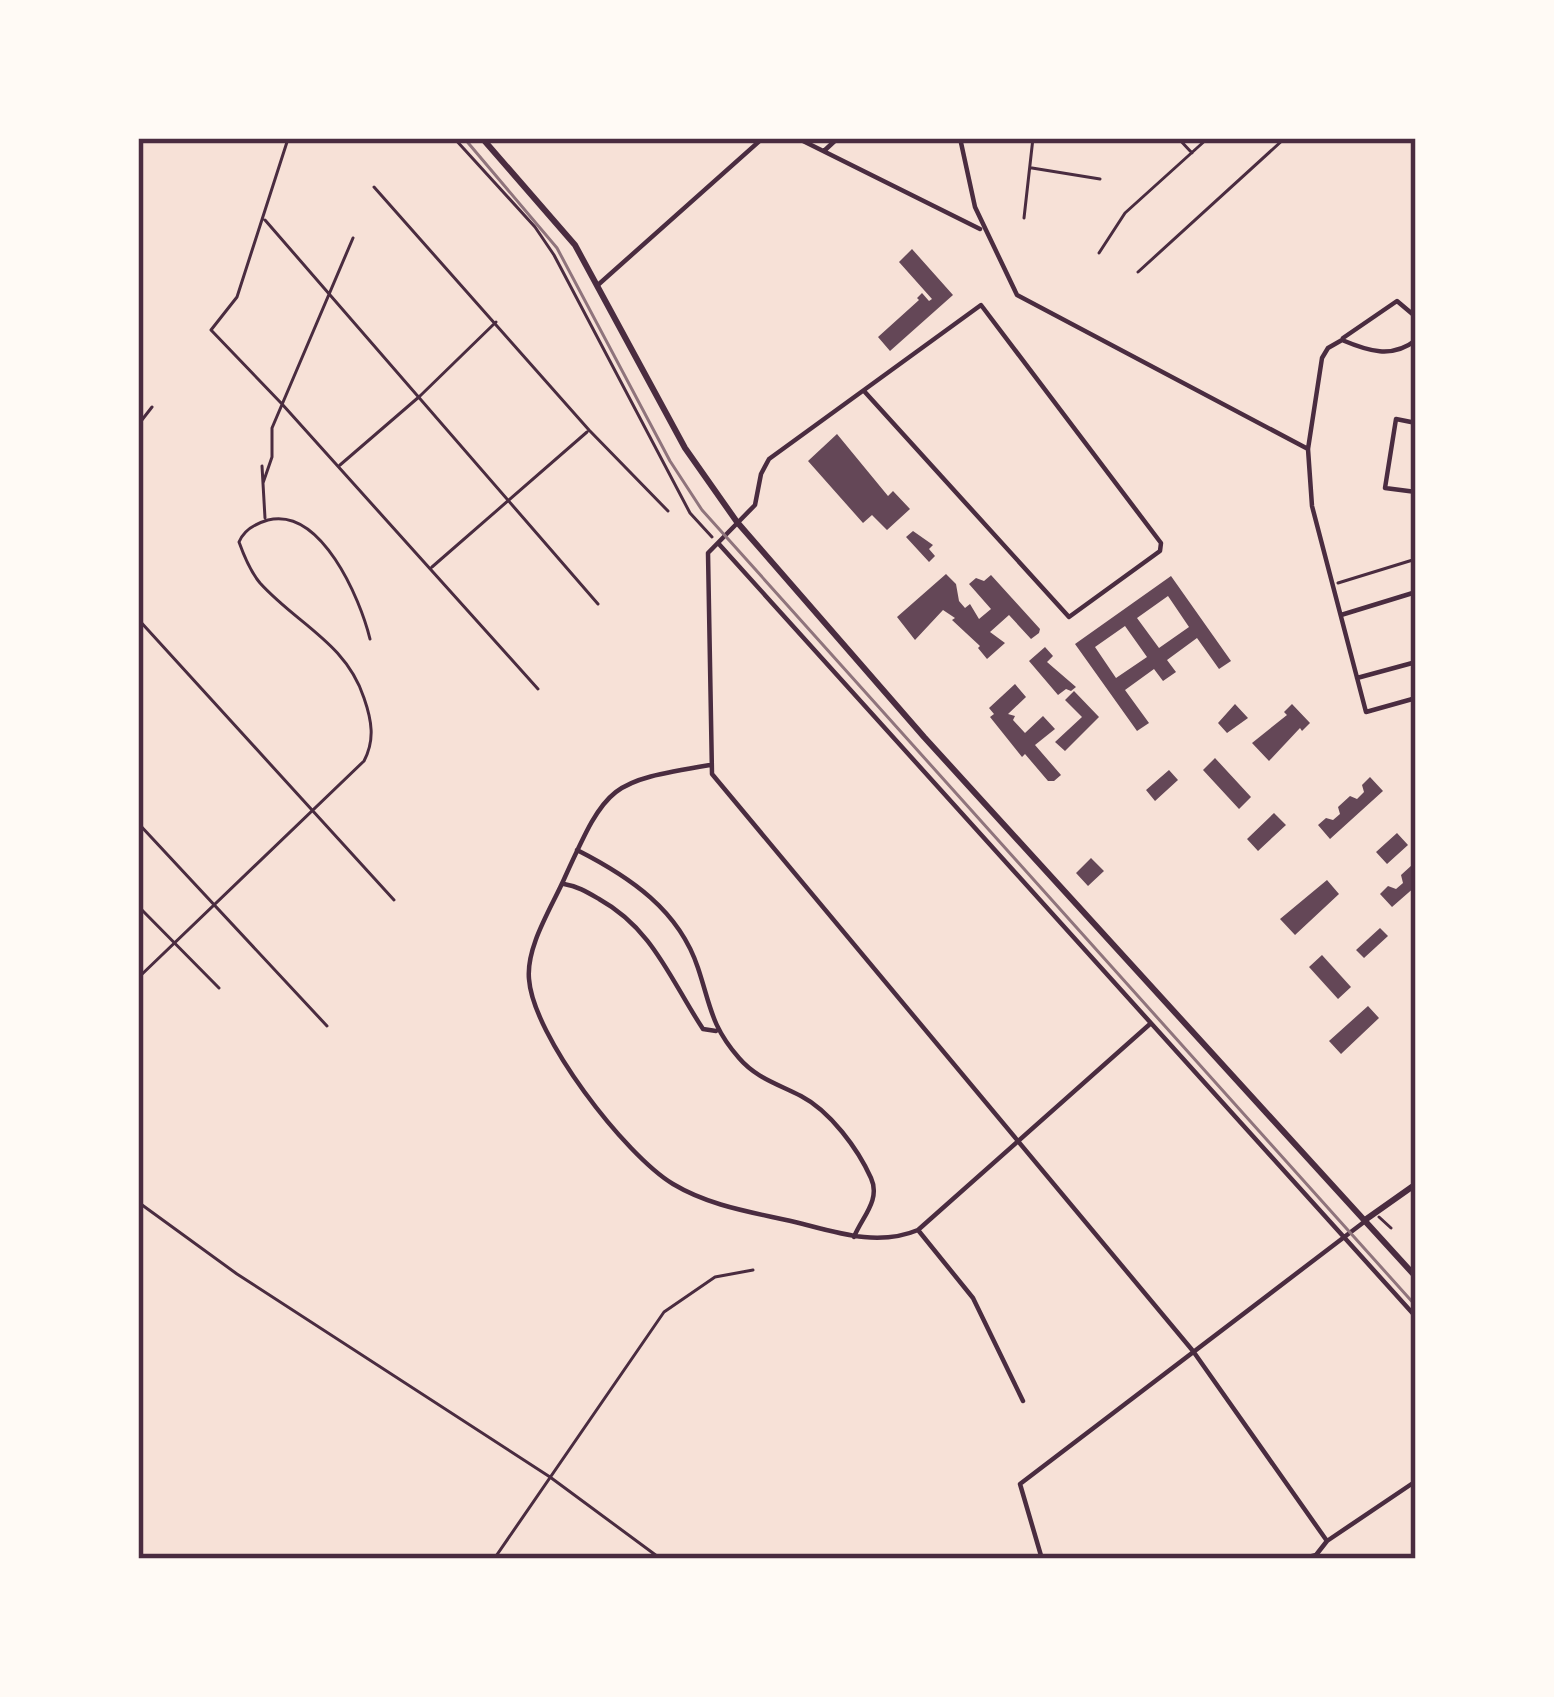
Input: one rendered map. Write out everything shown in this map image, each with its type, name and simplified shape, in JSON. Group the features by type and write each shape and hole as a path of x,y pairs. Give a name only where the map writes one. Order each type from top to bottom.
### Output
{"main road":[{"path":"482,138 563,229 599,284 685,448 737,522 912,723 1416,1277"},
{"path":"1365,1220 1416,1184"}],"street":[{"path":"599,284 763,138"},
{"path":"797,138 984,230"},
{"path":"824,151 838,138"},
{"path":"960,138 965,176 984,230 1017,295 1308,449"},
{"path":"1416,317 1397,301 1328,348 1322,358 1308,449 1312,506 1366,712 1416,698"},
{"path":"864,391 1064,614 1075,616 1160,551 1161,543 981,305 769,459 760,474 755,505 706,562 710,765 726,791 1193,1351 1327,1541"},
{"path":"1342,340 1371,353 1398,350 1416,340"},
{"path":"1416,422 1396,418 1385,488 1416,492"},
{"path":"718,543 1416,1317"},
{"path":"1340,615 1416,592"},
{"path":"1357,678 1416,662"},
{"path":"710,765 640,777 618,788 602,805 577,850 528,970 530,990 546,1029 574,1076 630,1148 670,1182 708,1201 854,1237 882,1238 919,1230 1150,1024"},
{"path":"577,850 626,878 667,912 696,963 716,1031 749,1068 820,1108 868,1172 874,1201 854,1237"},
{"path":"562,884 600,900 637,926 658,949 703,1029 716,1031"},
{"path":"1042,1559 1020,1484 1365,1220"},
{"path":"919,1230 973,1298 1023,1401"},
{"path":"1301,1559 1316,1557 1327,1541 1416,1481"}],"path":[{"path":"454,138 544,240 690,513 718,543"},
{"path":"1024,218 1033,138"},
{"path":"1178,138 1192,153"},
{"path":"1099,253 1125,213 1208,138"},
{"path":"1138,272 1285,138"},
{"path":"287,142 237,297 211,331 283,404 538,689"},
{"path":"1030,168 1100,179"},
{"path":"374,187 668,511"},
{"path":"263,218 598,604"},
{"path":"263,483 272,457 272,428 353,238"},
{"path":"338,466 496,322"},
{"path":"138,425 152,407"},
{"path":"430,568 590,430"},
{"path":"262,466 266,521"},
{"path":"138,978 364,761 372,740 371,718 358,680 341,652 259,581 239,542 242,534 266,521 295,521 317,536 355,598 370,638"},
{"path":"1332,585 1416,559"},
{"path":"138,619 394,900"},
{"path":"138,823 327,1026"},
{"path":"138,906 218,988"},
{"path":"138,1202 237,1274 550,1477 661,1559"},
{"path":"494,1559 664,1312 715,1277 753,1270"}],"building":[{"path":"912,249 953,295 890,351 878,337 922,293 932,299 899,262"},
{"path":"837,434 888,496 893,491 910,509 887,530 872,515 863,523 808,461"},
{"path":"913,531 933,545 929,549 935,556 929,562 906,537"},
{"path":"946,574 956,584 959,601 965,608 970,604 979,619 991,609 969,584 991,575 1039,633 1031,639 1009,615 990,632 1005,643 987,659 943,610 915,640 897,617"},
{"path":"1171,576 1231,661 1219,669 1197,638 1167,660 1176,672 1163,681 1154,669 1125,690 1149,723 1137,731 1075,644","holes":["1168,596 1189,627 1159,648 1137,618","1125,626 1147,657 1116,678 1095,647"]},
{"path":"1045,647 1053,656 1047,662 1076,687 1071,691 1058,695 1029,661"},
{"path":"1015,684 1026,697 1008,714 1015,716 1013,720 1025,733 1043,716 1055,729 1035,745 1061,775 1054,781 1048,781 1025,754 1022,757 990,717 994,714 989,708"},
{"path":"1074,691 1099,717 1065,751 1055,742 1082,717 1065,700"},
{"path":"1235,704 1248,718 1227,733 1218,723"},
{"path":"1292,704 1310,723 1269,761 1252,743 1287,715 1284,712"},
{"path":"1215,758 1251,797 1239,809 1203,770"},
{"path":"1169,770 1178,780 1155,801 1146,790"},
{"path":"1370,777 1383,791 1330,839 1318,825 1340,814 1338,807 1350,796 1357,799"},
{"path":"1274,813 1286,825 1258,851 1247,839"},
{"path":"1397,833 1408,845 1387,864 1376,852"},
{"path":"1091,858 1104,871 1088,886 1076,873"},
{"path":"1412,865 1416,886 1392,907 1380,894 1388,886 1396,889 1403,883 1401,875"},
{"path":"1327,880 1339,894 1295,935 1280,919"},
{"path":"1380,928 1388,936 1364,958 1356,950"},
{"path":"1322,955 1351,987 1338,999 1309,967"},
{"path":"1368,1006 1379,1018 1341,1054 1329,1041"}],"tram line":[{"path":"464,138 557,248 670,461 702,510 1416,1306"}]}
